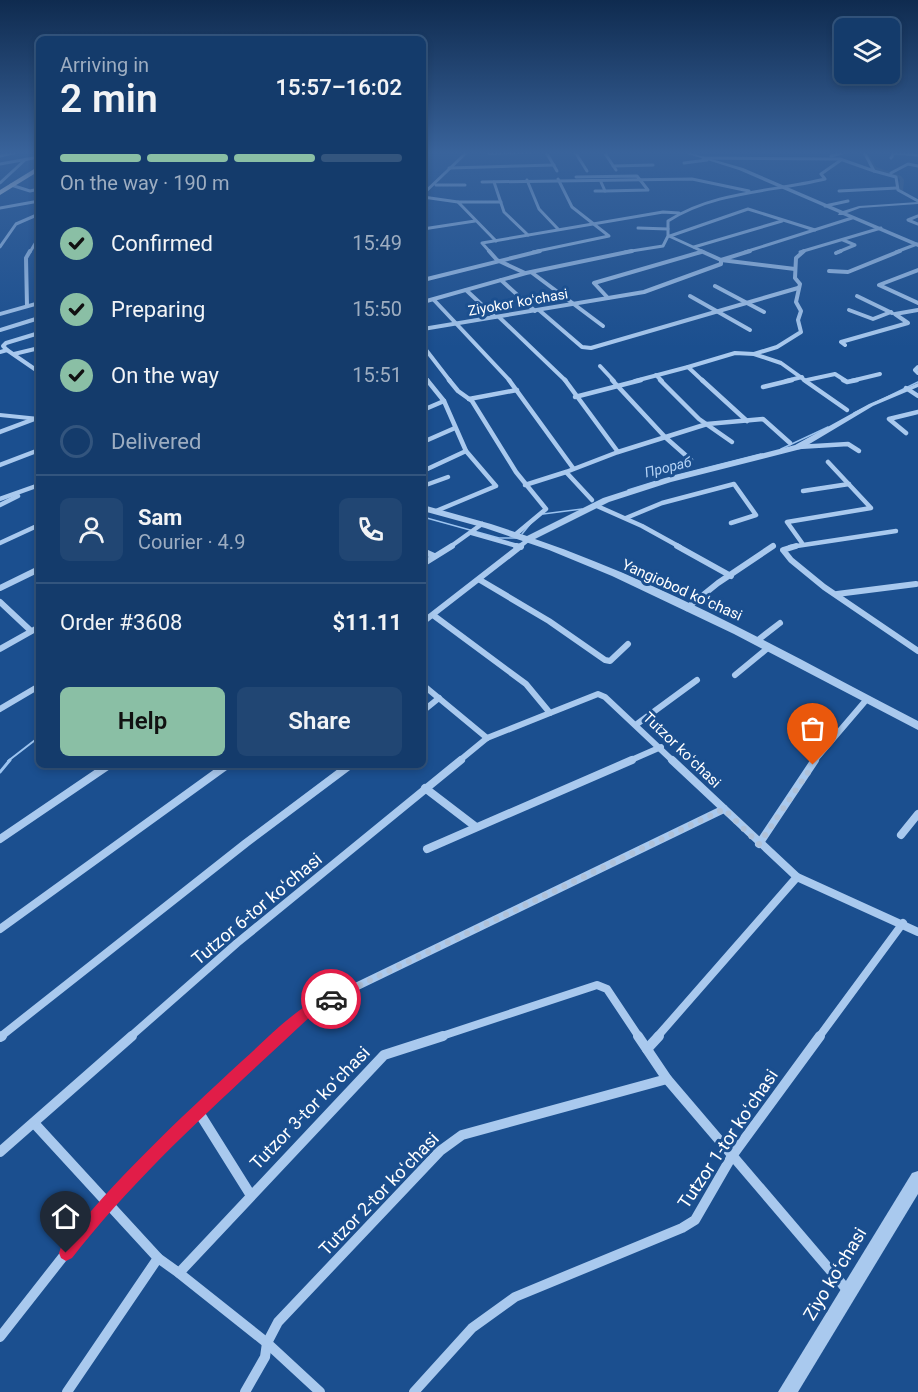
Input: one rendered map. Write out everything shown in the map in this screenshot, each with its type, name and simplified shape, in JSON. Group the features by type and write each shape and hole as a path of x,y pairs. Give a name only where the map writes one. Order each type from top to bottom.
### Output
{"street":[{"path":"0,246 16,224 32,217"},
{"path":"472,217 496,241"},
{"path":"508,217 528,235"},
{"path":"546,217 558,230"},
{"path":"426,279 497,260 609,236 583,217"},
{"path":"526,273 497,260 482,245 633,217"},
{"path":"426,301 526,273 636,250 658,248 663,246 669,236 668,221 674,217"},
{"path":"669,236 723,217"},
{"path":"773,217 815,230"},
{"path":"849,217 881,228 918,245"},
{"path":"916,217 908,220 918,224"},
{"name":"Ziyokor koʻchasi","path":"456,324 651,290 722,264 720,260 852,218"},
{"path":"426,228 475,220"},
{"path":"694,247 784,220"},
{"path":"638,228 668,229"},
{"path":"754,354 777,347 800,334 798,320 801,311 796,302 800,284 795,278 795,269 796,258 800,252 881,228"},
{"path":"669,236 720,260 795,269"},
{"path":"836,252 855,245 843,240"},
{"path":"27,306 26,258 36,242"},
{"path":"829,271 848,272 918,245"},
{"path":"608,298 594,283 701,252"},
{"path":"918,270 879,285 918,303"},
{"path":"531,272 603,326"},
{"path":"501,280 582,346 591,348 798,288"},
{"path":"715,286 764,312"},
{"path":"466,290 560,373 575,397 618,452"},
{"path":"690,296 750,330"},
{"path":"844,345 841,342 908,323 893,313 857,296"},
{"path":"434,300 456,324"},
{"path":"0,314 36,304"},
{"path":"849,310 873,319 918,309"},
{"path":"0,330 36,319"},
{"path":"426,329 456,324"},
{"name":"Ziyokor koʻchasi","path":"456,324 517,390 573,468"},
{"path":"36,334 3,346 36,369"},
{"path":"14,354 36,349"},
{"path":"0,352 7,350"},
{"path":"426,350 458,391 468,399 525,485 546,511 535,516 516,534"},
{"path":"575,397 620,387 735,352 754,354 781,363 847,410"},
{"path":"600,366 665,437 691,460"},
{"path":"688,367 747,420"},
{"path":"918,367 915,370 918,373"},
{"path":"763,387 835,374 847,382 880,374"},
{"path":"656,375 707,424 732,442"},
{"path":"426,382 444,401 466,451 496,488 436,511"},
{"path":"426,620 480,580 529,539 594,503 794,445 906,388 918,385"},
{"path":"906,388 918,396"},
{"path":"468,399 517,390"},
{"path":"426,409 444,401"},
{"path":"906,433 889,418 918,412"},
{"path":"0,415 36,419"},
{"path":"525,485 707,424 763,418 794,445 848,444 859,451"},
{"path":"0,432 36,420"},
{"path":"426,441 455,428"},
{"path":"0,465 36,451"},
{"path":"426,470 466,451"},
{"path":"802,543 787,522 871,508 828,462"},
{"path":"566,472 594,503 732,576"},
{"path":"426,485 448,477"},
{"path":"626,518 662,503 734,484 756,515 731,523"},
{"path":"803,491 849,484"},
{"path":"0,499 36,485"},
{"path":"0,505 36,486"},
{"name":"Yangiobod koʻchasi","path":"426,509 516,534 687,608 770,646 918,726"},
{"path":"426,562 472,533 482,524"},
{"path":"0,543 36,526"},
{"path":"896,531 814,544 802,543 784,548 784,554 918,651"},
{"path":"472,533 521,547"},
{"path":"687,608 707,589 732,576 773,546"},
{"path":"426,552 434,556"},
{"path":"0,588 36,570"},
{"path":"480,580 549,621 606,661 628,644"},
{"path":"837,594 916,584"},
{"path":"0,602 31,631"},
{"path":"433,615 526,684 550,713"},
{"path":"758,640 780,623"},
{"path":"0,649 36,628"},
{"path":"735,675 770,646"},
{"path":"637,724 697,680"},
{"path":"426,687 487,738"},
{"path":"0,710 36,688"},
{"name":"Tutzor koʻchasi","path":"550,713 601,694 637,724 759,844 797,877 903,923 918,932"},
{"path":"426,709 439,698"},
{"path":"759,844 824,748 867,699"},
{"name":"Tutzor 6-tor koʻchasi","path":"0,1152 237,943 487,738 550,713"},
{"path":"427,849 661,747"},
{"path":"0,839 105,768"},
{"path":"0,929 223,768"},
{"path":"0,1037 246,843 346,768"},
{"path":"425,788 476,827"},
{"path":"0,1337 106,1202 198,1111 310,1009 724,809"},
{"path":"901,835 918,814"},
{"path":"647,1049 797,877"},
{"name":"Tutzor 1-tor koʻchasi","path":"414,1392 472,1328 515,1297 688,1226 695,1220 732,1156 903,923"},
{"name":"Tutzor 3-tor koʻchasi","path":"179,1273 250,1194 376,1062 391,1051 597,985 607,989 667,1079 848,1292"},
{"name":"Tutzor 2-tor koʻchasi","path":"245,1392 265,1357 267,1344 278,1322 440,1151 452,1142 462,1135 667,1079"},
{"path":"198,1111 250,1194"},
{"path":"34,1123 158,1258 267,1344 320,1392"},
{"name":"Ziyo koʻchasi","path":"788,1392 848,1292 916,1189"},
{"path":"67,1392 158,1258"}],"waterway":[{"name":"Прораб","path":"854,413 918,382"},
{"name":"Прораб","path":"781,449 828,427"},
{"name":"Прораб","path":"674,476 761,454"},
{"name":"Прораб","path":"628,490 657,481"},
{"name":"Прораб","path":"543,514 582,509"},
{"name":"Прораб","path":"426,518 499,538 517,538"},
{"name":"Прораб","path":"522,534 531,523"},
{"name":"Прораб","path":"8,761 36,739"},
{"name":"Прораб","path":"0,772 10,760"}],"way so far":[{"path":"331,999 724,809 759,844 813,765"}],"route":[{"path":"66,1253 106,1202 198,1111 310,1009 331,999"}]}
